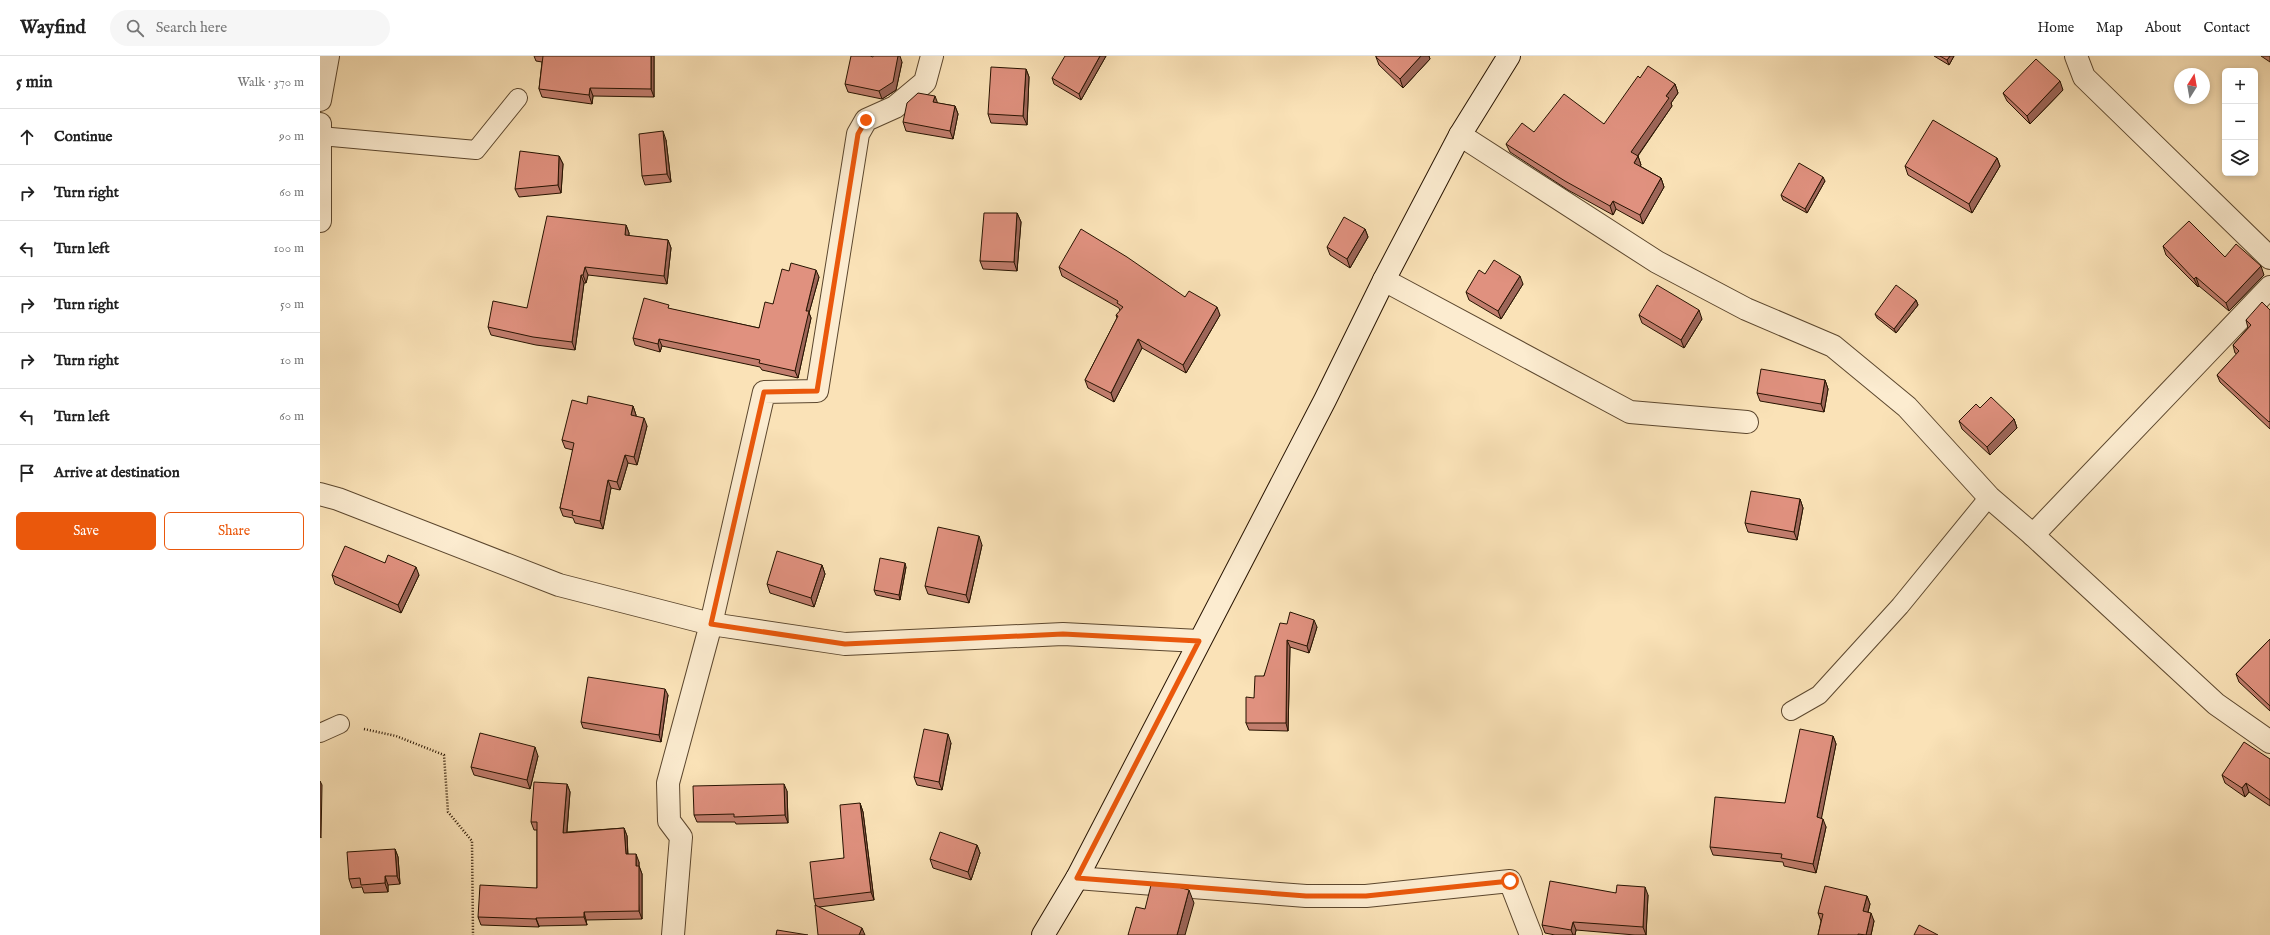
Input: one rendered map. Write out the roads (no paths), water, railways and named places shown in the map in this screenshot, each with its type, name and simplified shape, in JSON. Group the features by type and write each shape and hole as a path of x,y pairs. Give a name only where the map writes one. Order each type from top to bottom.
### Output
{"street":[{"path":"320,100 328,56"},
{"path":"673,935 680,837 669,821 668,783 711,624 764,392 817,391 858,134 866,120 895,107 925,82 932,56"},
{"path":"1043,935 1077,878 1325,400 1384,280 1460,135 1508,56"},
{"path":"2076,56 2084,77 2270,258"},
{"path":"320,124 320,221"},
{"path":"1460,135 1657,262 1746,309 1832,346 1907,407 1989,497 2033,535 2216,704 2270,742"},
{"path":"1384,280 1630,412 1747,422"},
{"path":"2033,535 2270,287"},
{"path":"320,494 338,499 559,585 711,624 845,644 1063,634 1199,641"},
{"path":"1077,878 1306,896 1366,896 1510,881 1530,935"}],"lane":[{"path":"320,136 476,150 518,98"},
{"path":"1791,711 1819,695 1900,606 1989,497"},
{"path":"320,733 340,724"}]}
